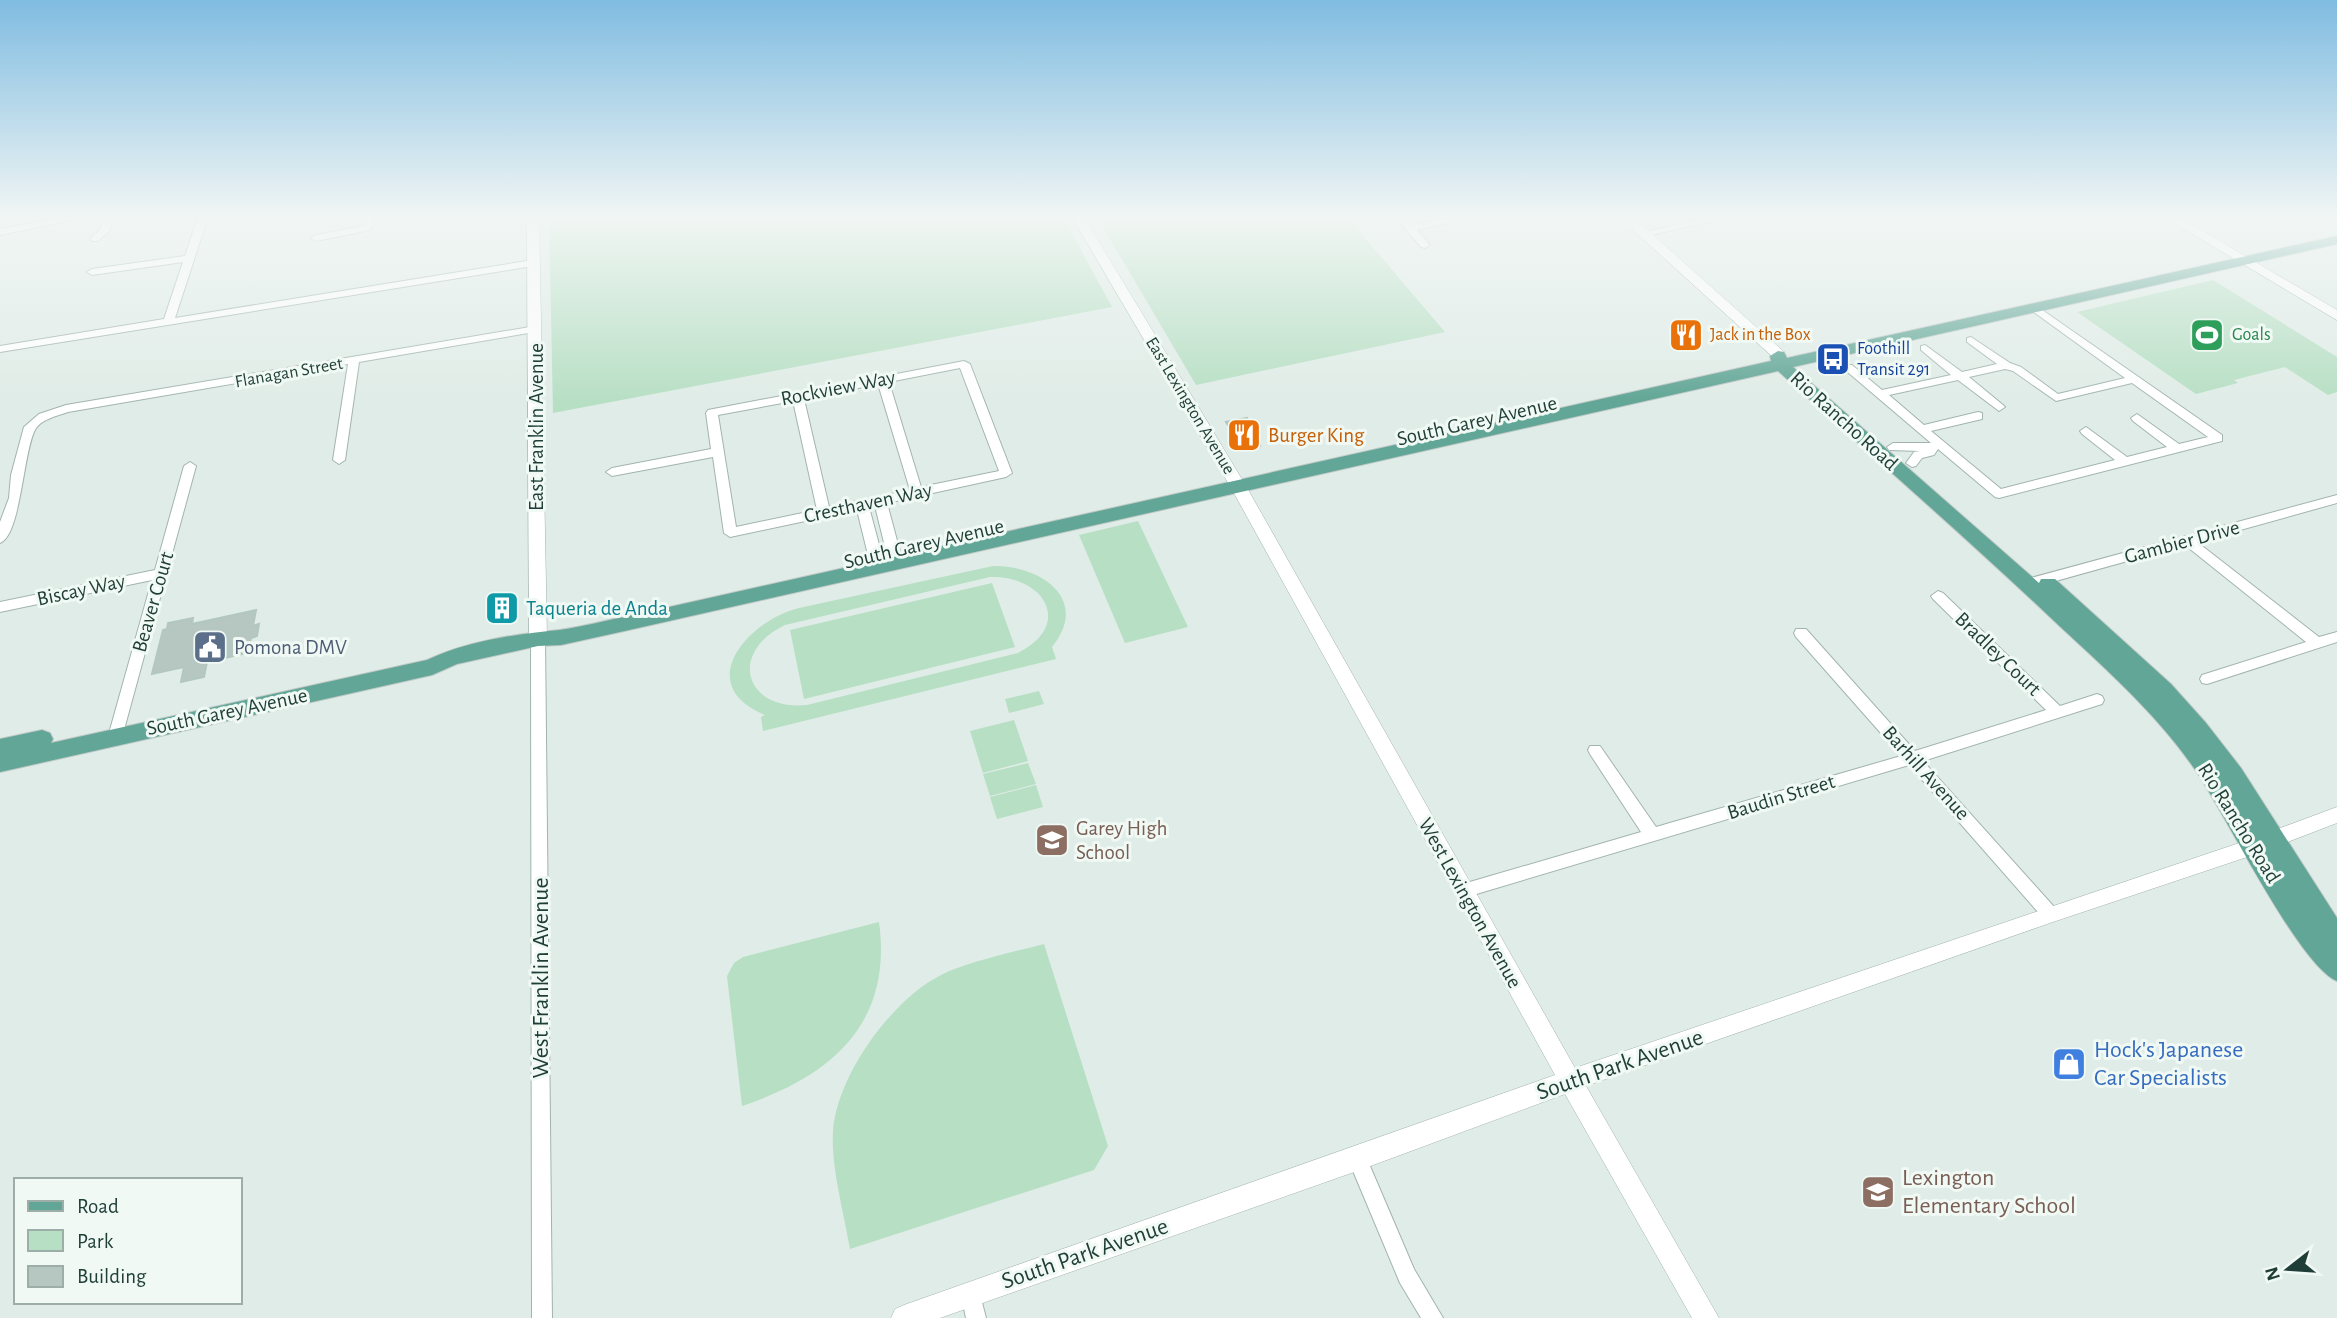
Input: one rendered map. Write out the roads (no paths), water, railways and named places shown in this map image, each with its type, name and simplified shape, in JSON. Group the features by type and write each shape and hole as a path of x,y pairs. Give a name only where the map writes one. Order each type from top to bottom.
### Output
{"main road":[{"name":"South Garey Avenue","path":"2024,306 2046,295 2129,279"},
{"name":"South Garey Avenue","path":"0,763 117,729 433,652 452,657 538,638 558,627 885,558 2144,279"},
{"name":"Rio Rancho Road","path":"1785,360 2036,582 2129,657 2198,729 2236,779 2262,843 2315,943 2337,969"},
{"name":"Rio Rancho Road","path":"1887,451 1912,463 1980,533"},
{"path":"1887,451 1917,476 1936,485"},
{"name":"South Garey Avenue","path":"0,748 117,729"},
{"name":"Rio Rancho Road","path":"2262,843 2337,938"}],"street":[{"path":"168,323 183,279"},
{"path":"0,349 439,279"},
{"name":"East Franklin Avenue","path":"534,279 538,638"},
{"name":"East Lexington Avenue","path":"1114,279 1235,481"},
{"path":"1694,279 1785,360"},
{"path":"2273,279 2337,316"},
{"path":"1848,367 1922,429 1936,446 1999,494 2218,438 2024,306"},
{"name":"Flanagan Street","path":"0,539 15,498 17,475 30,427 43,417 66,410 536,329"},
{"path":"1971,340 2056,398 2134,379"},
{"path":"1925,348 1999,407"},
{"path":"339,460 354,362"},
{"name":"Rockview Way","path":"717,452 712,412 964,364 1006,473"},
{"path":"1879,394 2006,365"},
{"path":"882,379 917,493"},
{"path":"797,395 824,513"},
{"path":"1922,429 1978,416"},
{"path":"2137,418 2177,448"},
{"path":"2086,431 2125,461"},
{"path":"1887,451 1936,446"},
{"path":"1912,463 1918,455 1930,452 1936,446"},
{"path":"612,472 717,452"},
{"name":"Cresthaven Way","path":"717,452 730,533 1006,473"},
{"name":"Beaver Court","path":"117,729 190,466"},
{"name":"West Lexington Avenue","path":"1235,481 1463,891 1706,1318"},
{"name":"Gambier Drive","path":"2036,582 2337,499"},
{"path":"880,500 885,558"},
{"path":"862,504 885,558"},
{"path":"2189,541 2317,643"},
{"name":"Biscay Way","path":"0,607 162,573"},
{"name":"Bradley Court","path":"1938,596 2057,712"},
{"name":"Barhill Avenue","path":"1801,633 2050,914"},
{"path":"2207,679 2337,637"},
{"name":"West Franklin Avenue","path":"538,638 542,1318"},
{"name":"Baudin Street","path":"1463,891 1913,758 2097,700"},
{"path":"1595,750 1653,836"},
{"name":"South Park Avenue","path":"904,1318 973,1306 1357,1159 1570,1081 2337,815"},
{"path":"1357,1159 1407,1276 1433,1318"}],"place":[{"name":"Jack in the Box","path":"1686,335"},
{"name":"Goals","path":"2207,335"},
{"name":"Foothill Transit 291","path":"1833,359"},
{"name":"Burger King","path":"1244,435"},
{"name":"Taqueria de Anda","path":"502,608"},
{"name":"Pomona DMV","path":"210,647"},
{"name":"Garey High School","path":"1052,840"},
{"name":"Hock's Japanese Car Specialists","path":"2069,1064"},
{"name":"Lexington Elementary School","path":"1878,1192"}]}
